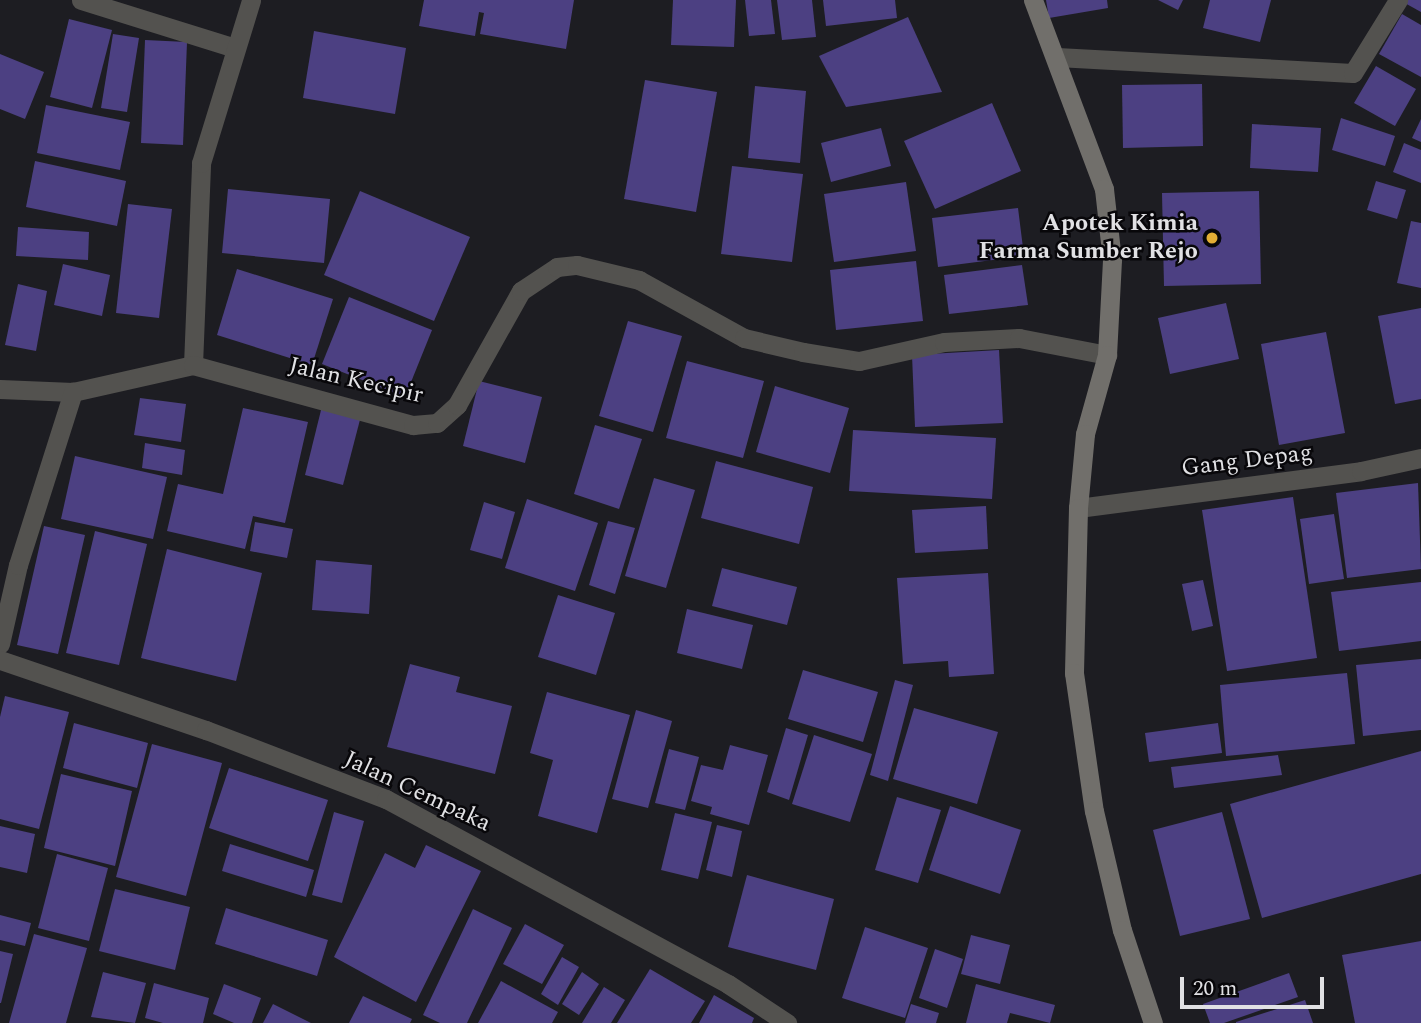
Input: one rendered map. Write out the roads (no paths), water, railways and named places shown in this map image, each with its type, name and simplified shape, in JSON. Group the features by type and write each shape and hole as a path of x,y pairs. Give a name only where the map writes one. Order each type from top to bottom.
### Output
{"main road":[{"path":"1033,0 1057,57 1104,189 1112,260 1107,355 1084,434 1078,508 1074,673 1094,811 1122,930 1153,1023"}],"street":[{"path":"81,0 235,48"},
{"path":"194,365 201,163 251,0"},
{"path":"1057,57 1353,73 1398,0"},
{"name":"Jalan Kecipir","path":"0,389 73,392 194,365 413,425 437,423 457,405 521,291 557,267 577,265 639,280 744,338 803,352 859,361 944,342 1019,338 1107,355"},
{"path":"0,644 18,565 73,392"},
{"name":"Gang Depag","path":"1078,508 1360,471 1421,458"},
{"name":"Jalan Cempaka","path":"0,660 206,730 386,799 728,984 787,1023"}],"place":[{"name":"Apotek Kimia Farma Sumber Rejo","path":"1212,238"}]}
